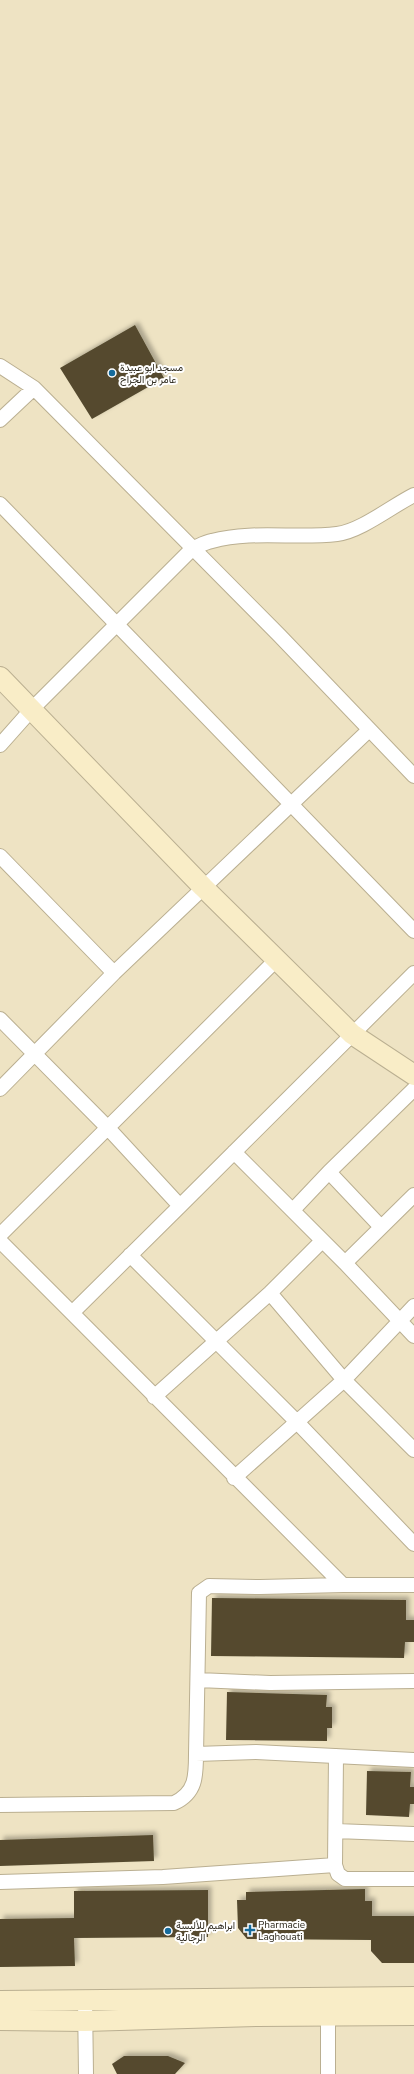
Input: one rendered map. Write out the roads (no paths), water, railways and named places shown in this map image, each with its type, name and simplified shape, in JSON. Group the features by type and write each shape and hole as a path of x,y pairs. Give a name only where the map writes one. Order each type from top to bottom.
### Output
{"main road":[{"path":"0,677 203,887 278,959 352,1034 414,1075"},
{"path":"0,2020 85,2021 328,2007 414,1997"},
{"path":"0,2001 253,1998 414,2015"}],"street":[{"path":"0,366 34,388 192,549 279,635 414,776"},
{"path":"0,420 34,388"},
{"path":"0,745 32,709 115,624 192,549 212,541 247,536 339,534 367,522 414,495"},
{"path":"0,504 414,931"},
{"path":"0,1089 114,973 369,730"},
{"path":"0,856 114,973"},
{"path":"0,1235 278,959"},
{"path":"72,1313 414,973"},
{"path":"0,1020 108,1128 180,1206"},
{"path":"293,1210 329,1172 414,1089"},
{"path":"234,1152 345,1263 414,1336"},
{"path":"329,1172 382,1227"},
{"path":"345,1263 414,1195"},
{"path":"154,1397 270,1293 322,1240"},
{"path":"0,1241 234,1478 343,1585"},
{"path":"130,1255 296,1421 414,1544"},
{"path":"270,1293 344,1380 414,1450"},
{"path":"234,1478 296,1421 344,1380 414,1306"},
{"path":"0,1805 174,1803 184,1798 192,1789 196,1770 199,1593 203,1589 209,1586 260,1587 414,1585"},
{"path":"198,1680 270,1683 414,1681"},
{"path":"196,1754 256,1752 414,1760"},
{"path":"336,1756 335,1866 338,1874 345,1879 414,1879"},
{"path":"336,1831 414,1834"},
{"path":"0,1882 164,1877 335,1866"},
{"path":"85,2000 86,2074"},
{"path":"328,2007 328,2074"}],"place":[{"name":"مسجد ابو عبيدة عامر بن الجراح","path":"112,373"},
{"name":"Pharmacie Laghouati","path":"250,1930"},
{"name":"ابراهيم للألبسة الرجالية","path":"168,1931"}]}
